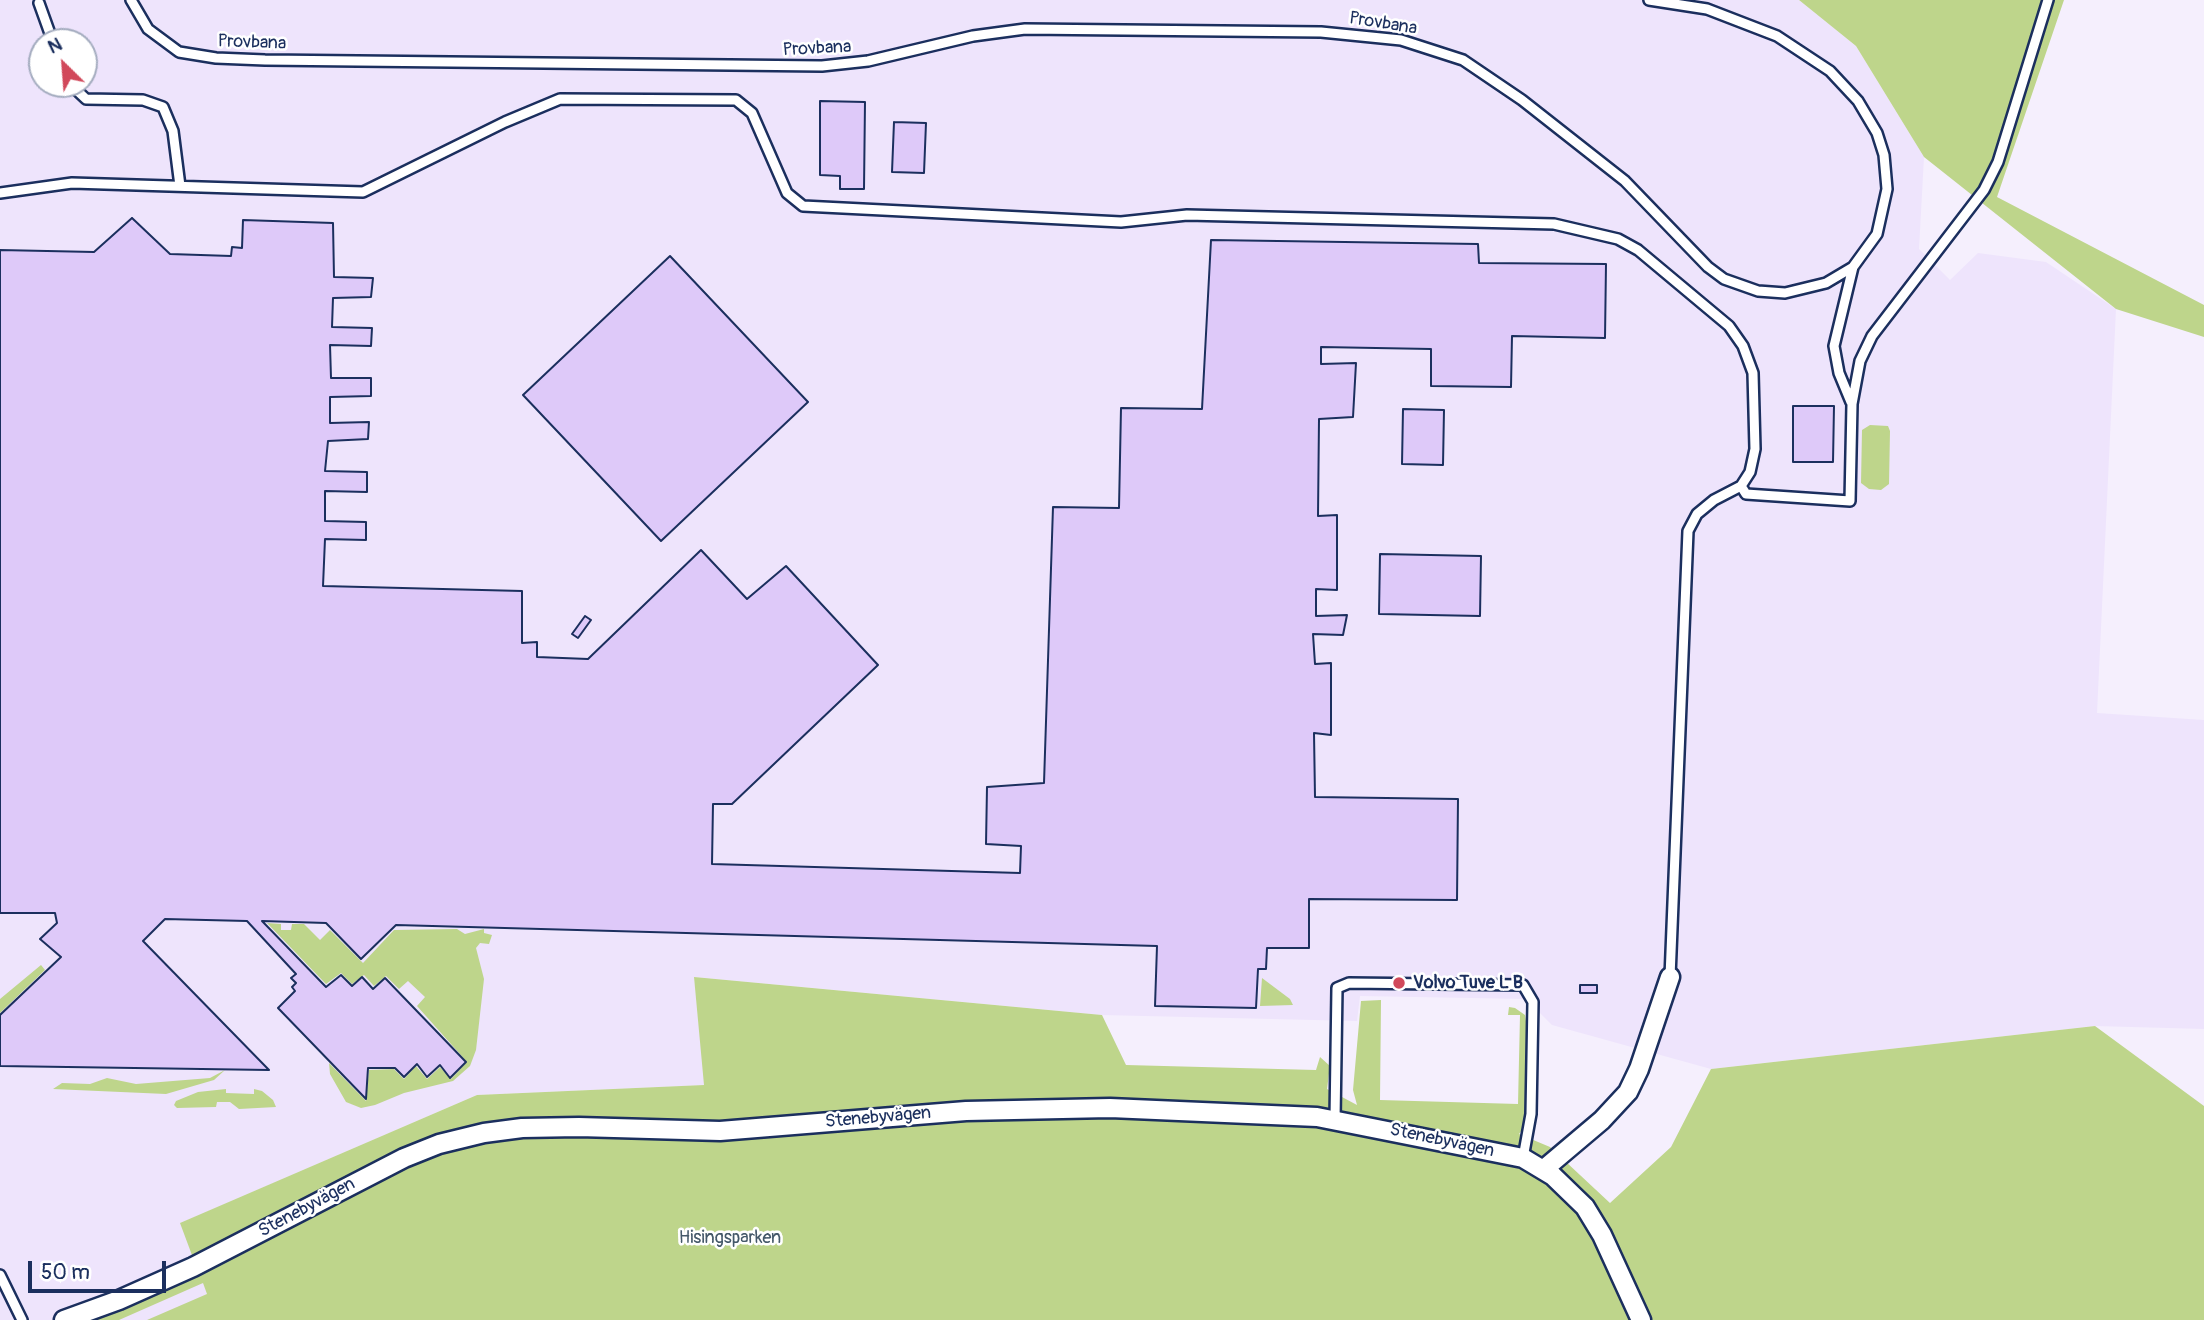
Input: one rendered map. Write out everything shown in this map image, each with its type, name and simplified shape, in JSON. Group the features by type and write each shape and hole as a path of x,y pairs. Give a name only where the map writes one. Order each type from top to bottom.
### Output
{"street":[{"path":"1544,1169 1602,1119 1628,1092 1639,1069 1670,977"},
{"name":"Stenebyvägen","path":"64,1320 193,1267 404,1158 484,1133 567,1127 720,1131 932,1113 1051,1108 1211,1111 1335,1119 1523,1158 1544,1169 1574,1195 1594,1221 1641,1320"}],"lane":[{"name":"Provbana","path":"131,0 148,29 179,52 216,58 265,60 822,66 868,61 973,36 1025,29 1368,34 1435,49 1485,73 1625,181 1708,268 1724,279 1758,291 1785,293 1826,283 1853,267 1877,234 1887,189 1884,155 1877,132 1858,101 1846,86 1813,58 1755,25 1707,9 1649,0"},
{"path":"1741,486 1746,494 1850,501 1852,404 1860,361 1872,336 1968,212 1998,162 2048,0"},
{"path":"39,3 48,28"},
{"path":"85,98 143,100 156,102 163,107 173,131 180,186"},
{"path":"0,192 72,183 363,192 505,122 560,99 736,100 752,113 786,193 803,206 1121,222 1187,215 1554,224 1618,239 1637,250 1729,326 1743,346 1752,373 1755,449 1751,472 1741,486 1714,500 1697,513 1688,530 1670,977"},
{"path":"1852,404 1839,373 1834,346 1853,267"},
{"path":"1335,1119 1337,988 1349,983 1523,985 1534,1003 1531,1114 1523,1158"},
{"path":"0,1275 22,1320"}],"shaded area":[{"path":"0,0 1799,0 1856,46 1924,157 1919,249 1950,280 1978,253 2046,262 2116,309 2097,713 2204,720 2204,1029 2095,1026 1711,1069 1552,1025 1526,999 1360,996 1357,1021 1102,1015 694,977 705,1085 477,1095 181,1223 217,1320 0,1320"}],"green space":[{"path":"1799,0 2064,0 1997,197 2204,305 2204,337 2116,309 1924,157 1856,46"},
{"path":"1870,425 1888,426 1890,431 1889,484 1881,490 1869,489 1861,483 1862,430"},
{"path":"267,923 281,924 281,930 291,930 292,924 304,924 320,940 330,930 363,963 394,930 457,929 465,934 484,929 484,933 492,935 489,944 480,943 476,948 484,979 476,1050 470,1066 453,1081 404,1093 375,1105 361,1108 346,1102 330,1074 329,1063 366,1101 369,1070 394,1069 404,1079 416,1066 427,1079 440,1067 451,1079 467,1062 417,1006 425,997 408,981 399,989 386,976 374,986 364,975 352,984 341,973 326,984"},
{"path":"41,965 45,970 0,1013 0,999"},
{"name":"Hisingsparken","path":"694,977 1102,1015 1126,1065 1316,1070 1320,1057 1330,1066 1327,1089 1357,1105 1353,1090 1361,1001 1381,1000 1380,1100 1518,1104 1520,1015 1508,1015 1509,1007 1515,1008 1525,1015 1526,1021 1526,1111 1525,1126 1519,1134 1550,1147 1610,1203 1671,1147 1711,1069 2095,1026 2204,1106 2204,1320 147,1320 207,1294 203,1283 119,1320 91,1320 199,1274 180,1223 477,1095 704,1085"},
{"path":"1262,978 1290,999 1293,1005 1260,1006"},
{"path":"225,1070 214,1080 166,1094 53,1089 62,1083 90,1084 107,1078 136,1084 210,1078"},
{"path":"226,1089 226,1093 254,1094 254,1089 262,1091 273,1100 276,1107 239,1109 230,1102 217,1102 216,1107 177,1108 174,1105 176,1101 198,1092"}],"building":[{"path":"820,101 865,102 864,189 840,189 840,176 820,175"},
{"path":"894,122 926,123 924,173 892,172"},
{"path":"132,218 170,254 231,256 232,247 242,248 243,220 333,223 334,277 373,278 371,297 333,298 332,327 372,328 371,346 330,345 331,378 371,378 371,396 330,397 330,423 369,422 368,439 328,441 325,471 367,472 367,492 325,491 325,521 366,522 366,540 325,539 323,586 522,591 522,643 537,642 537,657 588,659 701,550 747,599 786,566 878,665 732,804 713,804 712,864 1020,873 1021,846 986,844 987,787 1044,783 1053,507 1119,508 1121,408 1202,409 1211,240 1478,244 1479,263 1606,264 1605,338 1512,336 1511,387 1431,386 1431,349 1321,347 1321,364 1356,363 1353,417 1319,419 1318,516 1337,515 1337,590 1316,589 1316,616 1347,615 1343,635 1313,634 1315,664 1331,663 1331,735 1314,733 1315,797 1458,799 1457,900 1309,899 1309,948 1267,948 1266,969 1258,969 1256,1008 1155,1006 1157,946 396,925 361,959 326,923 262,921 326,987 341,975 352,986 362,977 373,989 385,978 466,1062 450,1078 440,1065 427,1077 417,1064 404,1077 395,1068 368,1068 366,1099 278,1008 295,991 292,987 296,983 291,978 296,974 247,921 165,919 143,941 269,1070 0,1066 0,1015 61,957 40,939 57,923 55,913 0,913 0,250 94,252"},
{"path":"670,256 808,402 661,541 523,395"},
{"path":"1793,406 1834,406 1833,462 1793,462"},
{"path":"1403,409 1444,410 1443,465 1402,464"},
{"path":"1380,554 1481,556 1480,616 1379,614"},
{"path":"585,616 591,620 578,638 572,634"},
{"path":"1580,985 1597,985 1597,993 1580,993"}],"place":[{"name":"Volvo Tuve L B","path":"1399,983"}]}
